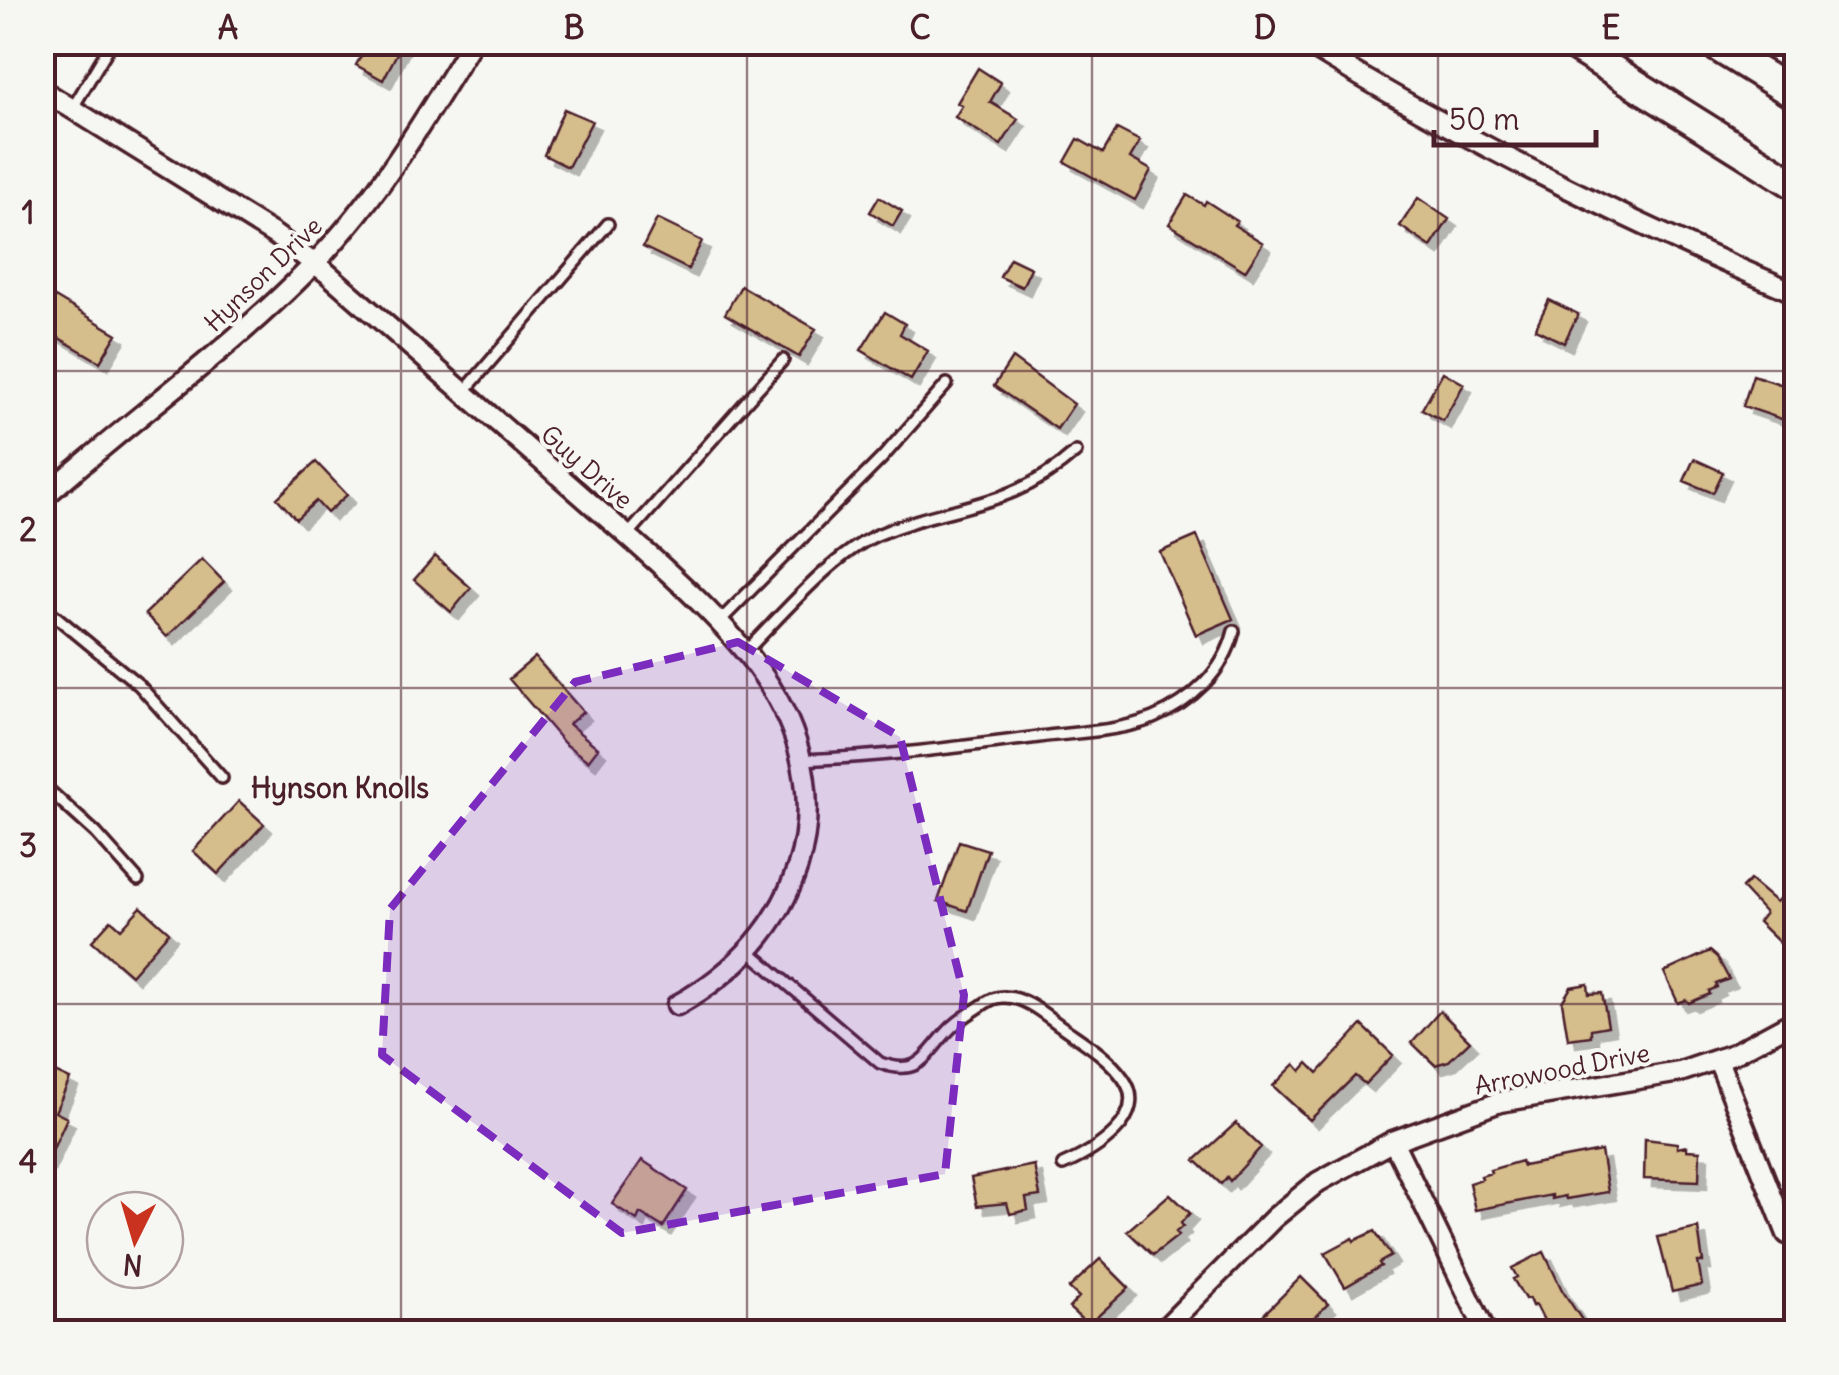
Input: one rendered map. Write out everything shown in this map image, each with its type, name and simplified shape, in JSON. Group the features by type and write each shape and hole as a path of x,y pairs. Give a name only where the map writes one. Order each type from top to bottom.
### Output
{"highway":[{"path":"1568,42 1796,185"},
{"path":"1710,42 1796,94"}],"street":[{"name":"Hynson Drive","path":"42,499 89,456 239,336 314,264 377,190 472,42"},
{"path":"1304,42 1518,166 1796,293"},
{"name":"Guy Drive","path":"42,90 275,235 314,264 627,536 717,624 768,683 785,714 801,760 808,818 801,857 785,900 768,929 728,972 677,1005"},
{"name":"Arrowood Drive","path":"1161,1332 1274,1218 1318,1182 1393,1140 1500,1102 1554,1090 1644,1080 1718,1060 1796,1020"},
{"path":"1718,1060 1787,1234"},
{"path":"1393,1140 1486,1332"}],"lane":[{"path":"72,109 112,42"},
{"path":"464,392 608,224"},
{"path":"627,536 784,360"},
{"path":"717,624 869,472 947,384"},
{"path":"744,653 852,549 891,530 1000,500 1031,485 1076,452"},
{"path":"42,605 138,685 222,778"},
{"path":"801,760 1125,726 1154,717 1185,700 1207,681 1223,662 1234,631"},
{"path":"42,784 96,833 138,880"},
{"path":"749,951 880,1063 894,1068 922,1062 955,1025 993,998 1008,996 1026,1002 1099,1053 1124,1079 1130,1094 1125,1118 1107,1140 1063,1165"}],"highlighted area":[{"path":"738,642 900,737 964,995 945,1174 622,1233 382,1055 390,909 575,682"}],"building":[{"path":"369,42 403,42 383,80 356,65"},
{"path":"978,68 1001,83 990,102 1018,119 1001,145 955,117 962,106 957,103"},
{"path":"564,109 592,121 568,167 544,155"},
{"path":"1117,129 1140,141 1130,158 1151,170 1135,200 1065,162 1078,139 1103,153"},
{"path":"1187,195 1204,205 1206,201 1263,243 1245,271 1169,224"},
{"path":"879,197 902,211 893,226 870,212"},
{"path":"1418,198 1449,219 1431,247 1400,226"},
{"path":"657,219 702,241 688,269 643,247"},
{"path":"1010,258 1031,268 1022,287 1000,277"},
{"path":"741,286 816,329 799,357 725,314"},
{"path":"55,297 117,334 100,362 42,328 42,318"},
{"path":"1549,300 1578,314 1564,343 1535,329"},
{"path":"885,312 905,324 900,334 928,351 911,380 861,350"},
{"path":"1012,358 1074,404 1057,429 994,386"},
{"path":"1443,372 1464,384 1443,421 1422,409"},
{"path":"1753,375 1795,389 1784,420 1743,406"},
{"path":"1694,459 1723,472 1713,493 1684,481"},
{"path":"316,462 347,495 327,513 316,501 296,519 277,498"},
{"path":"1197,536 1233,619 1196,635 1160,552"},
{"path":"435,556 471,588 451,612 414,580"},
{"path":"202,559 224,582 167,637 145,614"},
{"path":"535,657 583,712 569,724 598,748 588,761 564,743 509,679"},
{"path":"239,801 264,824 218,874 193,851"},
{"path":"959,841 988,850 967,911 938,901"},
{"path":"1750,880 1776,902 1786,891 1796,902 1796,932 1782,945 1758,922 1765,913 1742,888"},
{"path":"141,907 169,932 131,975 92,941 111,920 121,929"},
{"path":"1710,951 1729,979 1716,984 1710,994 1678,1003 1664,972"},
{"path":"1588,984 1589,994 1602,993 1608,1026 1591,1029 1591,1036 1568,1039 1562,1002 1571,987"},
{"path":"1440,1011 1470,1041 1449,1061 1435,1065 1412,1043"},
{"path":"1362,1025 1393,1055 1365,1084 1355,1076 1310,1120 1273,1086 1295,1064 1301,1071 1308,1063 1318,1073"},
{"path":"42,1066 70,1079 55,1112 67,1118 42,1173"},
{"path":"1236,1123 1261,1147 1230,1181 1227,1177 1221,1184 1195,1160"},
{"path":"1645,1139 1700,1151 1699,1181 1644,1179"},
{"path":"1601,1151 1608,1192 1566,1199 1552,1199 1552,1195 1475,1210 1469,1183 1482,1179 1490,1170 1521,1161 1523,1166"},
{"path":"642,1160 687,1190 663,1227 640,1213 637,1220 612,1204"},
{"path":"1034,1165 1040,1196 1026,1198 1028,1210 1010,1214 1007,1203 977,1206 971,1178"},
{"path":"1170,1194 1190,1213 1176,1232 1179,1235 1153,1255 1127,1231"},
{"path":"1698,1228 1702,1285 1672,1292 1658,1237"},
{"path":"1375,1231 1391,1256 1345,1287 1325,1253"},
{"path":"1544,1252 1562,1290 1590,1332 1550,1332 1536,1305 1525,1299 1513,1279 1517,1277 1512,1268"},
{"path":"1100,1259 1129,1288 1088,1325 1069,1308 1079,1297 1069,1288"},
{"path":"1301,1277 1328,1304 1300,1332 1279,1332 1262,1316"}],"district":[{"name":"Hynson Knolls","path":"340,788"}]}
